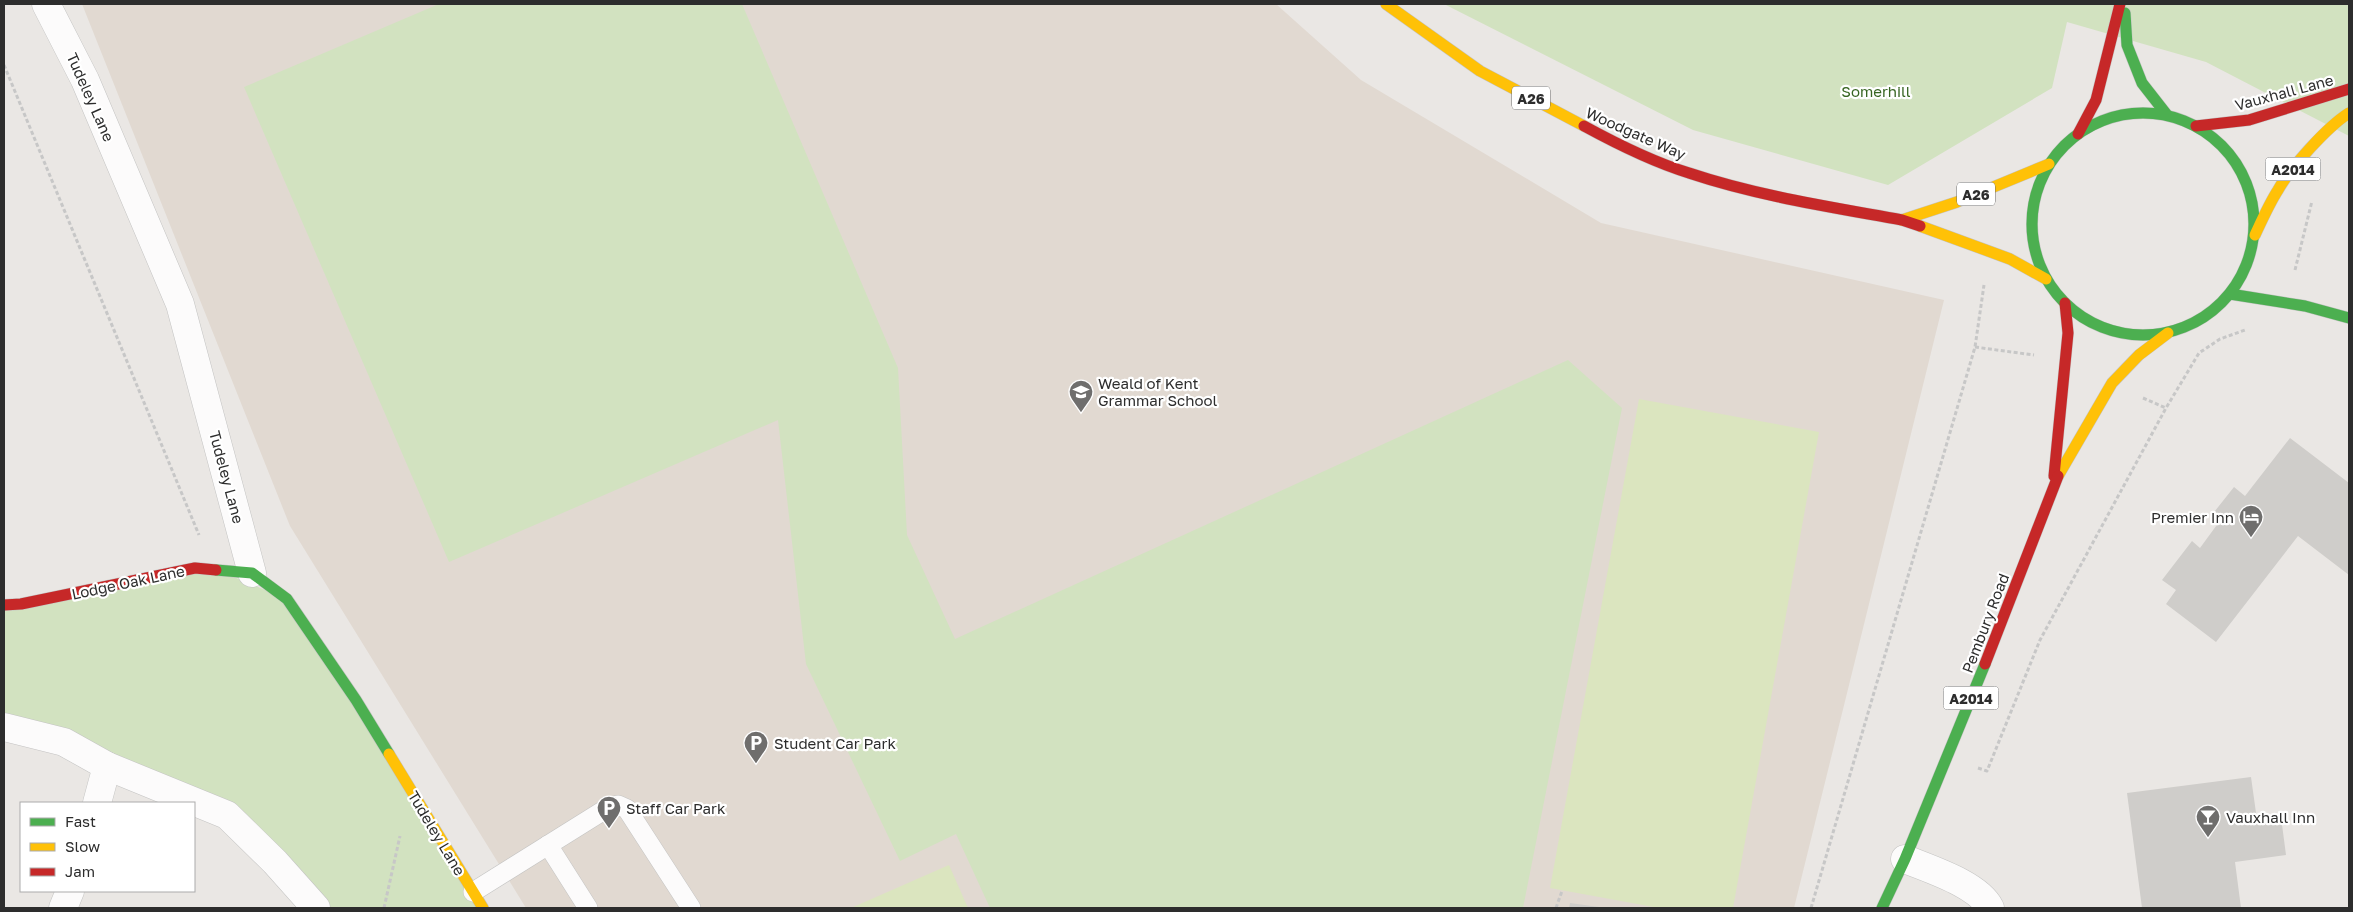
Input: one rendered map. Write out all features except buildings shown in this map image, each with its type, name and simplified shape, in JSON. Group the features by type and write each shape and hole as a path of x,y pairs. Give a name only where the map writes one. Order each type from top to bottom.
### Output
{"main road":[{"name":"Woodgate Way","path":"1386,4 1480,71 1606,138 1688,173 1780,197 1902,220 2027,266 2046,279"},
{"path":"2122,4 2127,46 2142,83 2167,115"},
{"path":"2078,134 2096,100 2122,4"},
{"name":"Vauxhall Lane","path":"2196,126 2249,120 2349,89"},
{"path":"2144,113 2167,115 2196,126 2222,146 2242,173 2253,204 2254,238 2246,267 2230,294 2202,319 2168,333 2140,336 2112,332 2086,321 2065,304 2046,279 2035,251 2032,221 2037,191 2049,164 2060,150 2078,134 2099,122 2121,115 2144,113"},
{"name":"A2014","path":"2254,238 2278,189 2302,158 2349,113"},
{"name":"Woodgate Way","path":"1902,220 1957,202 2049,164"},
{"path":"2230,294 2283,300 2324,309 2349,318"},
{"name":"Pembury Road","path":"2053,485 2068,333 2065,304"},
{"name":"Pembury Road","path":"1882,908 1905,859 2000,628 2053,485 2112,383 2139,355 2168,333"},
{"name":"Lodge Oak Lane","path":"4,604 21,604 194,568 212,568 252,573"},
{"name":"Tudeley Lane","path":"252,573 287,599 356,700 483,908"}],"street":[{"name":"Tudeley Lane","path":"46,4 85,80 180,304 252,573"},
{"path":"4,727 64,742 108,766 227,815 275,862 316,908"},
{"path":"97,802 108,766"},
{"path":"1905,859 1960,882 1987,902 1990,908"},
{"path":"63,908 70,892"}],"lane":[{"path":"473,892 610,807 618,805 627,809 691,908"},
{"path":"548,845 588,908"}],"path":[{"path":"4,65 212,568"},
{"path":"2294,271 2312,200 2316,192"},
{"path":"1811,908 1975,348 1981,298 1991,253"},
{"path":"1987,772 2040,640 2189,369 2199,353 2220,338 2242,330 2252,330"},
{"path":"384,908 411,790"},
{"path":"1556,908 1562,891"}],"shaded area":[{"name":"Weald of Kent Grammar School","path":"82,4 1276,4 1361,80 1601,223 1944,300 1794,908 526,908 290,526"}],"green space":[{"path":"439,4 742,4 898,368 907,535 955,639 1568,360 1622,408 1523,908 990,908 956,834 900,861 806,664 778,420 449,562 244,87"},
{"name":"Somerhill","path":"1444,4 2349,4 2349,136 2206,62 2067,22 2052,88 1888,185 1693,130"},
{"path":"1639,399 1819,432 1733,908 1659,908 1550,888"},
{"path":"212,568 287,599 484,908 316,908 227,815 4,728 4,601"},
{"path":"949,865 968,908 851,908"}],"traffic: fast":[{"path":"2125,13 2127,45 2142,83 2167,115"},
{"path":"2143,113 2165,115 2195,126 2213,138 2229,154 2241,172 2249,192 2254,224 2252,246 2241,276 2229,294 2213,310 2195,322 2175,330 2143,335 2121,333 2091,322 2073,310 2057,294 2045,276 2037,256 2032,224 2034,202 2045,172 2057,154 2073,138 2091,126 2111,118 2143,113"},
{"path":"2230,294 2305,306 2349,318"},
{"path":"216,570 252,573 287,599 356,700 389,754"},
{"path":"1882,908 1905,859 1985,664"}],"traffic: slow":[{"path":"1386,4 1480,71 1584,126"},
{"path":"2255,235 2272,201 2291,170 2320,137 2349,113"},
{"path":"1902,220 1957,202 2049,164"},
{"path":"1920,226 2010,259 2046,279"},
{"path":"2058,476 2112,383 2139,355 2168,333"},
{"path":"389,754 483,908"}],"traffic: jam":[{"path":"2078,134 2096,100 2120,4"},
{"path":"2196,126 2249,120 2349,89"},
{"path":"1584,126 1649,158 1676,169 1715,181 1795,200 1902,220 1920,226"},
{"path":"2054,476 2068,333 2065,303"},
{"path":"1985,664 2058,476"},
{"path":"4,605 21,604 195,568 216,570"}],"place":[{"name":"Weald of Kent Grammar School","path":"1081,413"},
{"name":"Premier Inn","path":"2251,538"},
{"name":"Student Car Park","path":"756,764"},
{"name":"Staff Car Park","path":"609,829"},
{"name":"Vauxhall Inn","path":"2208,838"}]}
